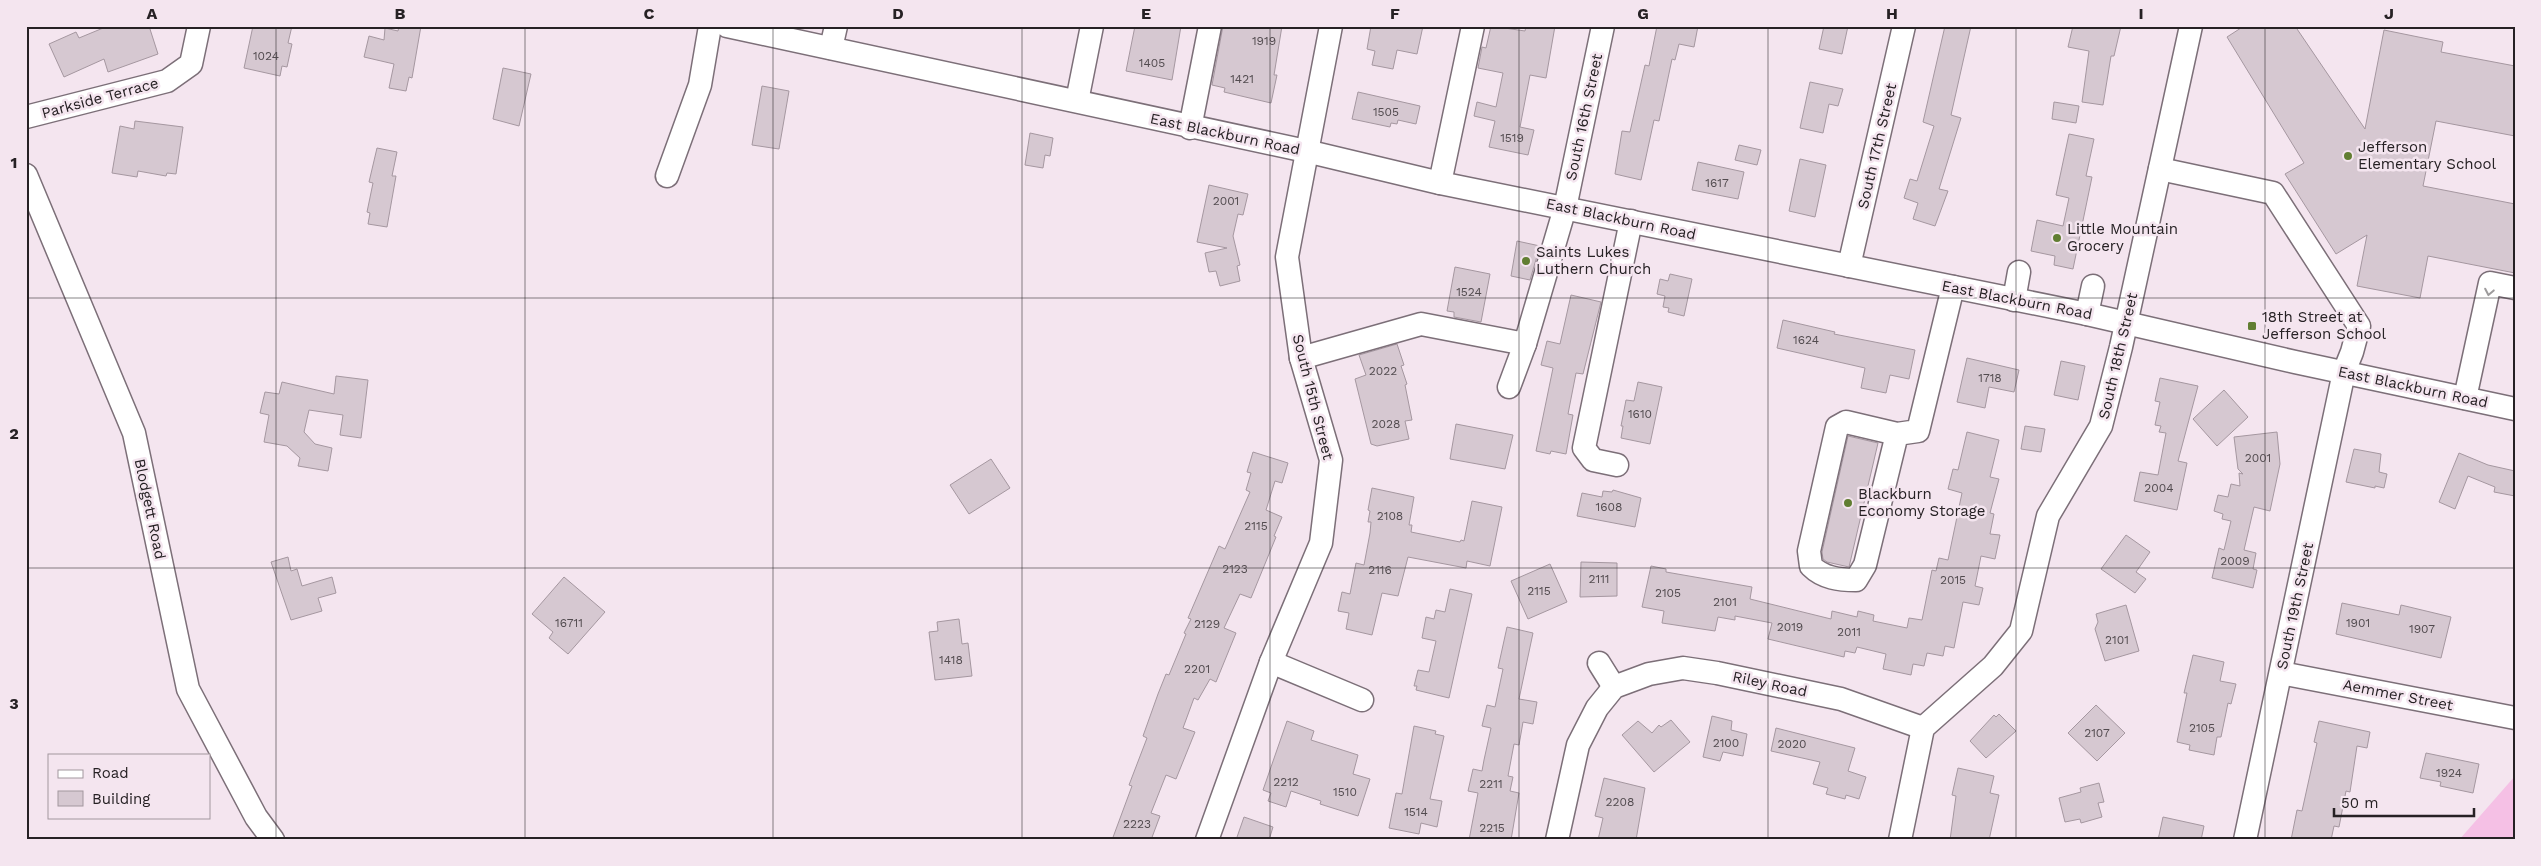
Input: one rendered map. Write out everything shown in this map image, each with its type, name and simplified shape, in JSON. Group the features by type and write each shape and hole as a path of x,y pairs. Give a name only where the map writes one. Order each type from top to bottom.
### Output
{"street":[{"name":"Parkside Terrace","path":"26,117 166,81 191,64 199,26"},
{"path":"667,176 700,85 710,26"},
{"name":"East Blackburn Road","path":"727,26 1077,101 1190,128 1306,151 1440,182 2087,314 2515,409"},
{"path":"831,48 836,26"},
{"path":"1077,101 1092,26"},
{"path":"1190,128 1210,26"},
{"name":"South 15th Street","path":"1207,840 1271,662 1321,543 1331,460 1301,358 1287,257 1331,26"},
{"path":"1440,182 1473,26"},
{"name":"South 16th Street","path":"1509,387 1565,208 1603,26"},
{"name":"South 17th Street","path":"1849,266 1904,26"},
{"name":"South 18th Street","path":"1923,728 1993,666 2021,631 2048,516 2101,426 2126,323 2191,26"},
{"name":"South 19th Street","path":"2160,169 2273,194 2358,326 2352,352 2344,372 2245,840"},
{"name":"Blodgett Road","path":"26,175 134,433 188,689 256,817 272,840"},
{"path":"1617,465 1592,460 1584,448 1631,221"},
{"path":"2014,300 2019,272"},
{"path":"2465,398 2482,327 2490,283 2515,288"},
{"path":"2087,314 2092,286"},
{"path":"1897,434 1865,565 1856,580 1820,575 1811,566 1809,551 1837,427 1846,422 1897,434 1918,431 1953,287"},
{"path":"1301,358 1421,324 1524,344"},
{"path":"1271,662 1362,700"},
{"path":"1557,840 1578,745 1597,708 1614,687 1599,662"},
{"name":"Riley Road","path":"1614,687 1649,674 1683,668 1717,672 1841,699 1923,728"},
{"name":"Aemmer Street","path":"2281,672 2515,718"},
{"path":"1900,840 1923,728"}],"shaded area":[{"path":"2515,776 2515,840 2459,840"}],"building":[{"path":"108,26 149,26 158,54 108,72 104,59 64,77 49,44 76,32 79,38"},
{"path":"253,26 292,26 288,43 292,44 287,67 282,66 280,76 244,68"},
{"path":"399,26 421,26 412,78 409,77 406,91 389,88 394,64 364,57 369,36 384,40 385,28 398,31"},
{"path":"1135,26 1181,26 1172,80 1126,71"},
{"path":"1223,26 1282,26 1274,75 1277,75 1271,103 1224,92 1225,88 1212,85"},
{"path":"1371,26 1423,26 1417,54 1397,50 1393,69 1372,65 1375,51 1367,49"},
{"path":"1491,26 1525,31 1526,26 1555,26 1546,78 1530,75 1520,127 1534,130 1528,155 1489,147 1495,121 1474,116 1477,102 1496,107 1503,73 1478,68 1482,47 1486,48"},
{"path":"1657,26 1698,26 1694,47 1679,44 1675,60 1672,59 1659,121 1654,120 1641,180 1615,174 1622,131 1630,132 1645,65 1649,66"},
{"path":"1824,26 1848,26 1842,54 1819,49"},
{"path":"1945,26 1971,26 1951,115 1961,118 1939,189 1948,191 1935,226 1913,219 1918,203 1904,198 1910,179 1917,181 1934,126 1923,122"},
{"path":"2073,26 2121,26 2114,56 2111,56 2103,105 2082,102 2089,51 2068,47"},
{"path":"2244,26 2295,26 2365,129 2384,30 2443,42 2441,52 2515,66 2515,136 2436,121 2423,186 2515,204 2515,273 2428,256 2420,298 2357,286 2367,235 2336,254 2285,174 2304,163 2227,37"},
{"path":"503,68 531,74 519,126 493,119"},
{"path":"1810,82 1843,89 1838,106 1829,104 1823,133 1800,128"},
{"path":"762,86 789,91 779,149 752,145"},
{"path":"1358,92 1420,106 1416,124 1398,120 1397,124 1391,123 1390,127 1352,119"},
{"path":"2054,102 2079,106 2076,123 2052,119"},
{"path":"135,121 183,127 176,174 167,173 166,176 138,171 137,177 112,173 120,126 134,129"},
{"path":"1030,133 1053,138 1050,156 1045,155 1043,168 1025,165"},
{"path":"2069,134 2094,139 2086,176 2092,177 2073,269 2054,265 2055,256 2031,251 2037,220 2063,226 2069,198 2056,195"},
{"path":"1739,145 1761,150 1757,165 1735,160"},
{"path":"377,148 397,152 392,176 396,176 387,227 368,224 370,213 367,212 373,183 369,182"},
{"path":"1800,159 1826,165 1815,217 1789,211"},
{"path":"1698,162 1744,172 1738,199 1692,190"},
{"path":"1209,185 1248,194 1243,215 1238,214 1233,236 1240,265 1237,266 1240,281 1220,286 1216,271 1209,272 1205,253 1227,248 1197,242"},
{"name":"Saints Lukes Luthern Church","path":"1517,241 1540,246 1530,280 1511,276"},
{"path":"1455,267 1490,274 1481,322 1454,317 1454,312 1447,311"},
{"path":"1670,274 1692,279 1684,316 1668,312 1669,308 1663,307 1665,296 1657,294 1660,279 1668,281"},
{"path":"1571,295 1601,302 1583,374 1576,373 1568,414 1573,415 1566,454 1551,451 1550,454 1536,451 1553,368 1541,365 1547,341 1560,344"},
{"path":"1783,320 1835,332 1834,334 1915,350 1909,379 1890,375 1886,393 1861,388 1865,368 1777,348"},
{"path":"1397,344 1404,365 1401,366 1407,384 1405,385 1412,420 1405,421 1409,439 1377,446 1371,444 1355,379 1366,375 1359,355"},
{"path":"1967,358 2019,370 2014,392 1989,387 1985,408 1957,402"},
{"path":"2061,361 2085,366 2078,400 2054,395"},
{"path":"336,376 368,380 361,438 340,435 343,415 309,410 304,432 315,444 332,448 328,471 298,466 300,458 287,446 264,442 269,415 260,413 265,392 279,394 282,382 334,394"},
{"path":"2160,378 2198,386 2178,461 2187,463 2177,510 2134,501 2140,472 2158,475 2166,433 2159,432 2161,426 2155,425 2160,402 2155,401"},
{"path":"1638,382 1662,387 1650,444 1621,438 1623,426 1621,426 1626,400 1634,401"},
{"path":"2224,390 2248,417 2217,446 2193,419"},
{"path":"1456,424 1513,435 1505,469 1450,459"},
{"path":"2025,426 2045,429 2041,452 2021,449"},
{"path":"1967,432 1999,440 1990,477 1999,479 1990,513 1994,514 1990,534 2000,535 1995,559 1981,556 1975,586 1983,588 1979,605 1963,602 1954,648 1945,646 1943,656 1927,653 1924,666 1913,664 1911,675 1883,669 1886,654 1857,647 1855,653 1845,651 1844,657 1768,639 1772,623 1735,616 1735,620 1718,617 1715,631 1662,623 1664,611 1642,607 1651,566 1666,569 1666,572 1752,587 1750,599 1831,619 1832,611 1857,617 1858,611 1874,615 1873,621 1907,628 1909,618 1922,620 1932,570 1936,571 1939,558 1948,560 1962,493 1948,489 1953,469 1958,470"},
{"path":"2277,432 2280,464 2270,511 2254,507 2244,550 2256,553 2253,569 2257,570 2253,588 2212,578 2219,548 2224,550 2231,521 2222,519 2223,514 2214,511 2218,495 2228,497 2231,484 2240,486 2239,473 2243,474 2238,469 2234,437"},
{"name":"Blackburn Economy Storage","path":"1848,436 1878,443 1849,567 1827,562 1823,559 1822,552"},
{"path":"2354,449 2381,454 2379,472 2387,474 2384,488 2346,482"},
{"path":"1253,452 1288,463 1282,483 1275,481 1266,510 1282,517 1274,536 1276,537 1251,598 1240,594 1224,628 1236,633 1216,682 1210,679 1198,700 1194,698 1183,728 1195,732 1176,779 1166,775 1151,813 1160,816 1151,840 1112,840 1132,786 1129,785 1147,738 1143,736 1166,674 1169,675 1186,634 1184,633 1191,619 1188,618 1219,546 1225,549 1250,492 1246,490 1251,473 1247,472"},
{"path":"2459,453 2488,465 2515,471 2515,496 2494,492 2495,487 2468,476 2455,509 2439,502"},
{"path":"991,459 1010,488 969,514 950,485"},
{"path":"1372,488 1414,497 1409,525 1412,525 1411,532 1460,542 1461,540 1464,541 1472,501 1502,507 1490,566 1467,561 1466,568 1408,557 1398,596 1382,593 1372,635 1346,629 1349,613 1338,611 1342,592 1350,594 1356,563 1364,565 1370,533 1371,522 1368,522 1370,511 1368,510"},
{"path":"1613,490 1641,498 1635,527 1577,516 1582,493 1602,497 1603,491 1612,492"},
{"path":"2126,535 2150,552 2136,572 2146,579 2135,593 2101,569"},
{"path":"288,557 291,571 297,569 302,586 332,577 336,593 318,598 322,611 291,620 271,562"},
{"path":"1581,562 1617,563 1617,596 1580,597"},
{"path":"1550,564 1567,602 1528,619 1511,581"},
{"path":"564,577 605,612 568,654 549,638 553,632 532,614"},
{"path":"1450,589 1472,594 1449,698 1416,690 1417,686 1414,686 1418,670 1429,672 1436,641 1422,638 1426,617 1434,619 1436,610 1445,612"},
{"path":"2342,603 2399,615 2401,605 2451,617 2441,658 2336,634"},
{"path":"2126,605 2139,651 2105,661 2095,629 2098,622 2096,614"},
{"path":"959,619 962,644 968,643 972,676 935,680 929,632 938,631 937,622"},
{"path":"1507,627 1533,633 1519,699 1537,702 1533,724 1523,722 1519,745 1514,744 1508,776 1513,777 1510,791 1519,793 1511,840 1469,840 1478,793 1468,791 1473,769 1482,771 1491,728 1482,726 1487,705 1495,707 1503,669 1498,668"},
{"path":"2193,655 2224,662 2220,681 2236,684 2231,704 2228,703 2221,737 2217,737 2214,755 2189,750 2190,745 2177,742 2187,693 2184,693"},
{"path":"2096,705 2125,733 2097,761 2068,733"},
{"path":"1999,714 2016,731 1986,758 1970,741 1994,715 1996,717"},
{"path":"1712,716 1732,721 1731,730 1747,734 1743,756 1723,752 1720,761 1703,757"},
{"path":"1671,720 1690,742 1654,772 1622,735 1638,721 1652,733 1659,725 1661,727"},
{"path":"1287,721 1314,731 1311,740 1358,755 1353,774 1370,779 1358,816 1320,804 1321,801 1291,791 1286,807 1268,801 1271,793 1263,790"},
{"path":"2319,721 2370,732 2367,748 2357,746 2350,792 2346,791 2339,827 2334,826 2331,840 2291,840 2297,810 2302,811 2317,743 2314,742"},
{"path":"1414,726 1436,731 1435,734 1444,736 1430,799 1442,801 1437,827 1421,823 1419,834 1389,828 1396,793 1402,794"},
{"path":"1776,728 1855,748 1848,771 1866,777 1859,799 1846,795 1845,799 1826,794 1828,788 1813,784 1820,762 1771,751"},
{"path":"2426,753 2479,764 2473,793 2440,786 2441,782 2420,778"},
{"path":"1958,768 1994,776 1990,793 1999,795 1989,840 1950,840 1956,796 1952,795"},
{"path":"1604,778 1645,788 1636,840 1598,840 1603,818 1595,816"},
{"path":"2099,783 2104,802 2098,803 2102,817 2081,823 2080,819 2065,822 2059,798 2081,792 2080,788"},
{"path":"1244,817 1273,827 1269,840 1236,840"},
{"path":"2163,817 2204,826 2201,840 2158,840"}],"place":[{"name":"Jefferson Elementary School","path":"2348,156"},
{"name":"Little Mountain Grocery","path":"2057,238"},
{"name":"Saints Lukes Luthern Church","path":"1526,261"},
{"name":"18th Street at Jefferson School","path":"2252,326"},
{"name":"Blackburn Economy Storage","path":"1848,503"}]}
